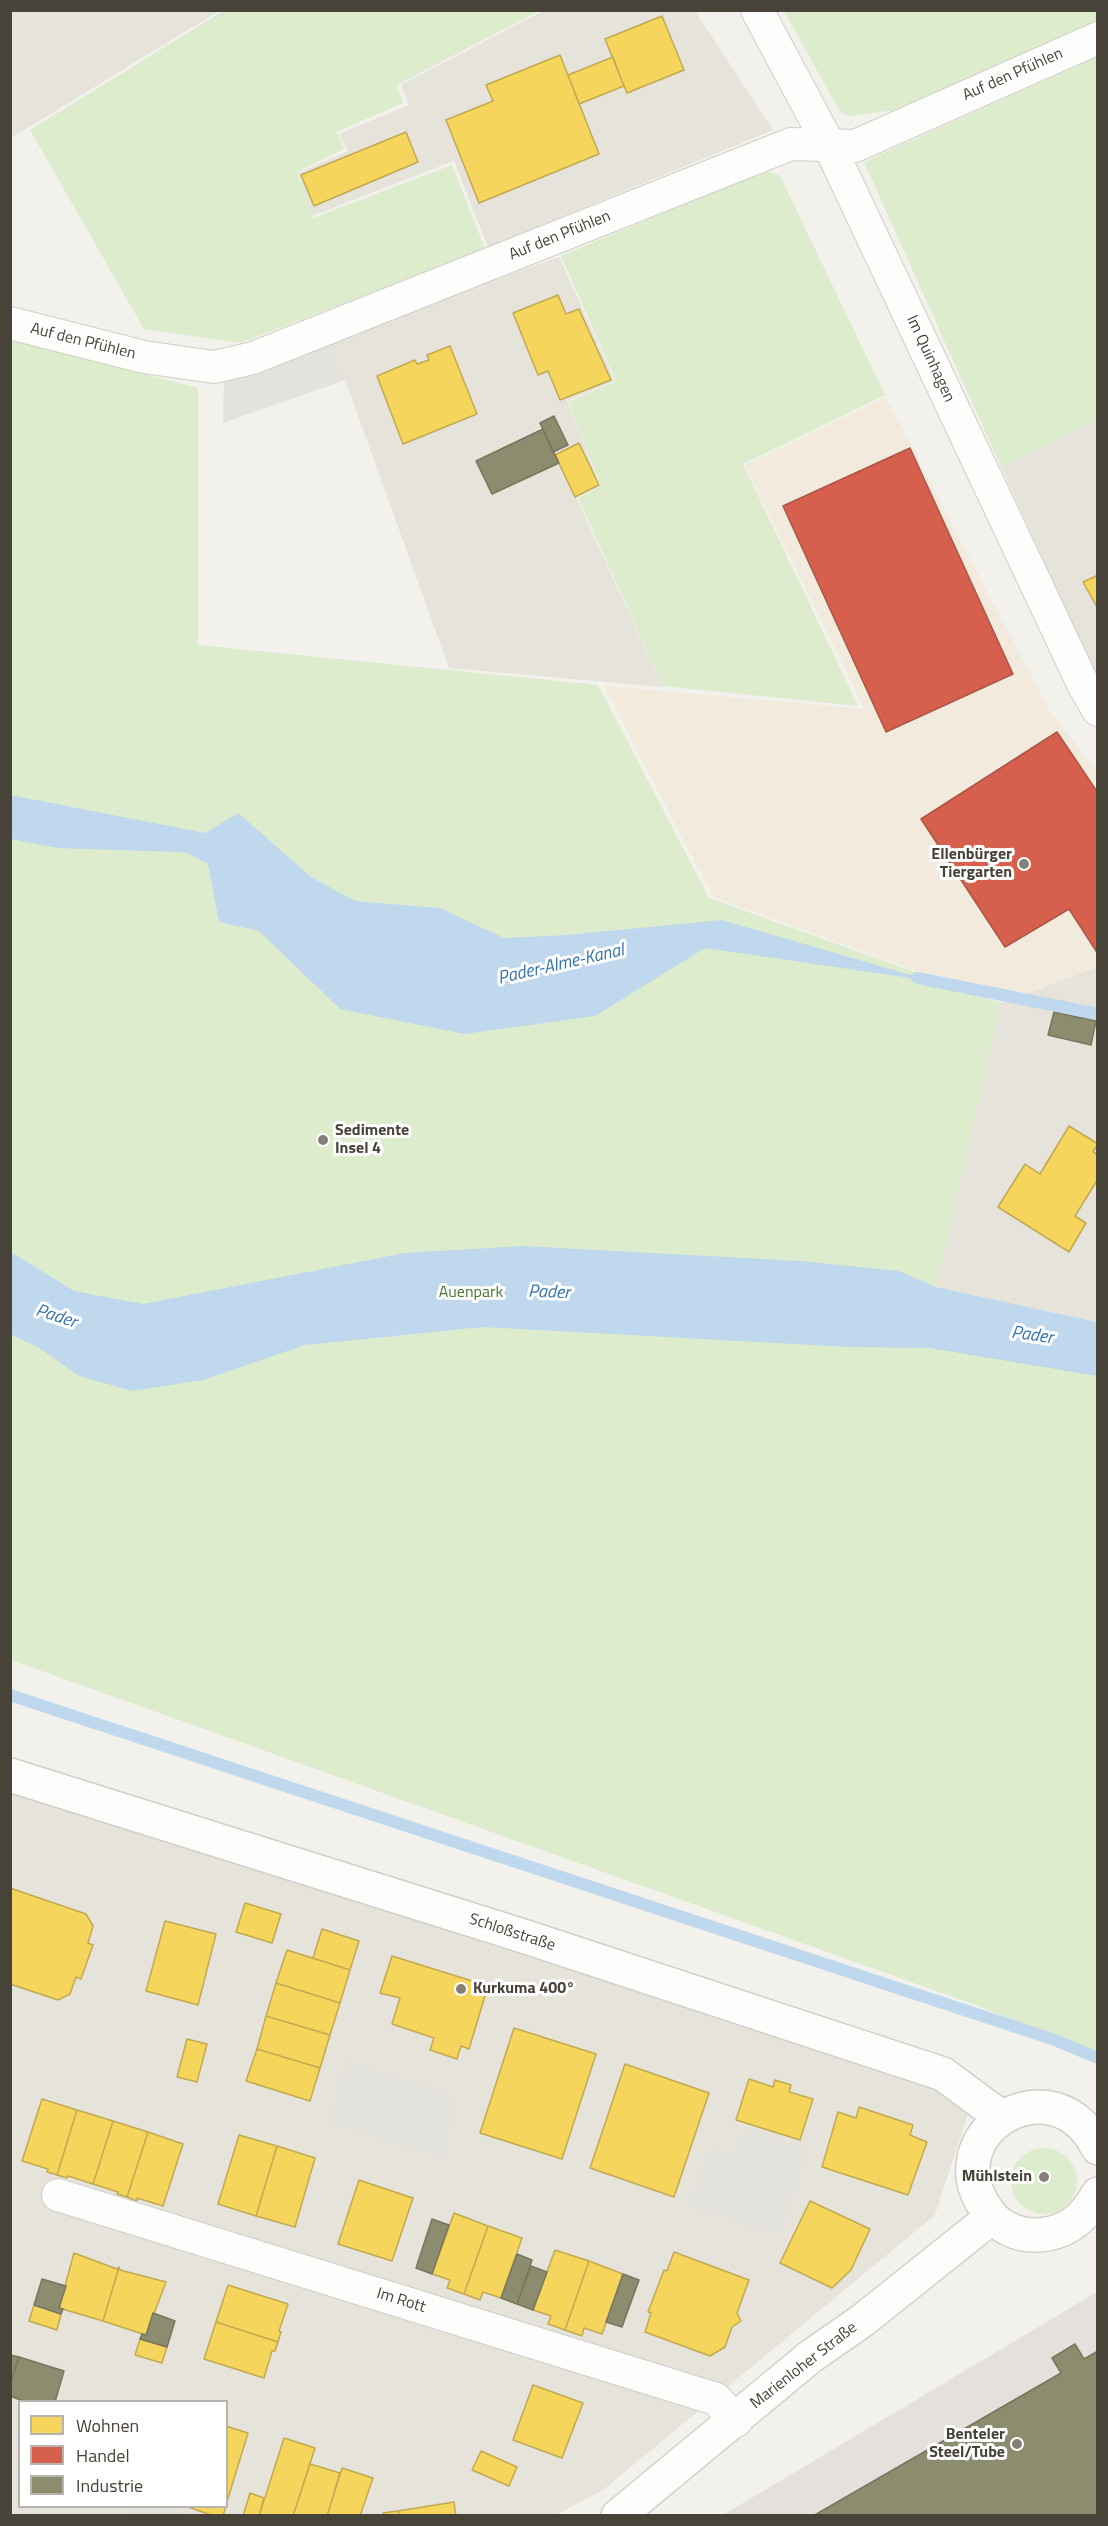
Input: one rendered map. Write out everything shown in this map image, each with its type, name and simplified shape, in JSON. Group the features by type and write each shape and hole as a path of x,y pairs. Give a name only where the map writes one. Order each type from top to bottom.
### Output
{"street":[{"name":"Im Quinhagen","path":"757,10 829,145 1079,675 1098,710"},
{"name":"Auf den Pfühlen","path":"10,323 144,357 214,367 253,358 791,144 855,146 1098,38"},
{"name":"Schloßstraße","path":"10,1775 520,1935 944,2074 1001,2117"},
{"path":"1098,2148 1090,2134 1076,2119 1059,2110 1039,2106 1020,2109 1001,2117 987,2130 977,2146 972,2165 977,2193 992,2217 1010,2230 1030,2235 1052,2235 1072,2226 1088,2211 1098,2194"},
{"name":"Im Rott","path":"58,2194 716,2399 736,2421"},
{"name":"Marienloher Straße","path":"618,2516 736,2421 810,2357 863,2320 992,2217"}],"shaded area":[{"path":"11,10 219,10 219,11 11,138"},
{"path":"543,11 695,11 773,130 488,247 454,161 312,216 298,173 348,151 339,134 409,105 401,85"},
{"path":"559,257 615,381 567,401 600,486 576,497 663,687 449,668 330,338"},
{"path":"330,338 345,380 223,423 224,375"},
{"path":"886,397 1049,710 1097,771 1097,967 1002,1002 713,897 604,686 865,709 745,465"},
{"path":"1097,420 1097,678 1001,467"},
{"path":"1097,967 1097,1322 936,1287 1001,1003"},
{"path":"11,1789 972,2101 935,2215 603,2490 556,2515 11,2516"},
{"path":"346,2060 453,2095 448,2159 329,2122"},
{"path":"742,2130 810,2149 778,2235 689,2206 708,2147 734,2154"},
{"path":"1097,2292 1097,2515 723,2515"},
{"path":"127,2508 162,2508 187,2515 125,2515"}],"green space":[{"path":"1097,10 1097,20 895,110 850,116 840,112 784,11"},
{"path":"223,11 539,11 397,85 403,103 336,132 344,149 297,172 313,218 452,165 485,249 240,343 144,329 30,130"},
{"path":"1097,57 1097,420 1001,467 864,162"},
{"path":"765,170 780,176 885,395 743,464 858,706 663,686 578,498 601,486 568,402 616,381 561,256"},
{"name":"Auenpark","path":"11,340 198,388 198,645 598,685 709,898 1001,1003 936,1287 929,1348 1097,1376 1097,2057 981,2007 11,1660"},
{"path":"1037,2148 1051,2148 1063,2153 1072,2162 1077,2181 1075,2194 1068,2205 1051,2214 1037,2214 1025,2209 1016,2200 1011,2188 1011,2174 1016,2162 1025,2153"}],"water":[{"path":"10,795 205,833 238,813 311,877 355,901 440,908 504,938 567,935 722,920 931,981 705,948 595,1016 465,1034 340,1009 259,931 219,922 206,853 58,848 11,839"},
{"name":"Pader","path":"523,1246 800,1261 899,1271 936,1287 1097,1322 1097,1376 929,1348 849,1347 483,1327 305,1345 203,1380 132,1391 79,1376 38,1347 11,1335 11,1252 74,1291 143,1304 405,1253"}],"building: Wohnen":[{"path":"662,16 684,70 627,93 605,39"},
{"path":"560,55 599,154 479,203 446,120 493,101 486,85"},
{"path":"613,57 624,86 579,104 568,75"},
{"path":"406,132 418,162 314,206 301,175"},
{"path":"558,295 566,314 579,309 611,380 560,400 548,371 538,375 513,313"},
{"path":"450,346 477,414 403,444 377,376 415,360 417,364 429,360 427,355"},
{"path":"579,443 599,485 575,497 555,455"},
{"path":"1098,575 1098,609 1083,582"},
{"path":"1069,1126 1098,1144 1093,1152 1098,1155 1098,1179 1075,1216 1086,1223 1069,1252 998,1207 1025,1164 1040,1174"},
{"path":"10,1888 86,1914 93,1926 88,1943 93,1945 81,1979 76,1977 70,1994 58,2000 10,1984"},
{"path":"245,1903 281,1914 272,1943 236,1932"},
{"path":"165,1921 216,1934 198,2005 146,1991"},
{"path":"322,1929 359,1941 350,1970 313,1958"},
{"path":"287,1950 350,1970 340,2003 276,1983"},
{"path":"392,1956 488,1986 469,2049 461,2046 457,2059 430,2050 434,2038 392,2024 400,1998 380,1993"},
{"path":"276,1983 340,2003 330,2035 266,2016"},
{"path":"266,2016 330,2035 320,2068 257,2049"},
{"path":"514,2028 596,2054 562,2159 480,2133"},
{"path":"187,2039 207,2044 197,2082 177,2077"},
{"path":"257,2049 320,2068 310,2101 246,2081"},
{"path":"625,2064 709,2093 674,2197 590,2168"},
{"path":"749,2079 773,2087 775,2080 791,2085 789,2092 813,2099 800,2140 736,2120"},
{"path":"42,2099 77,2110 57,2175 47,2172 48,2169 22,2161"},
{"path":"859,2107 913,2125 910,2135 927,2142 908,2195 822,2167 838,2112 856,2118"},
{"path":"77,2110 113,2121 93,2184 57,2175"},
{"path":"113,2121 148,2132 127,2197 93,2184"},
{"path":"148,2132 183,2144 163,2206 127,2197"},
{"path":"239,2135 277,2146 256,2216 218,2204"},
{"path":"277,2146 315,2158 295,2227 256,2216"},
{"path":"359,2180 413,2198 392,2261 338,2244"},
{"path":"810,2201 870,2229 851,2270 832,2288 780,2263"},
{"path":"454,2213 488,2226 464,2294 447,2288 450,2280 432,2274"},
{"path":"488,2226 522,2238 501,2298 483,2292 480,2300 464,2294"},
{"path":"555,2250 589,2261 565,2330 548,2324 551,2316 533,2310"},
{"path":"674,2252 749,2280 737,2313 741,2321 732,2327 725,2347 710,2356 645,2332 651,2313 648,2312 664,2270 667,2271"},
{"path":"74,2253 117,2269 119,2267 103,2321 59,2308"},
{"path":"589,2261 623,2274 602,2334 584,2328 582,2336 565,2330"},
{"path":"119,2267 120,2270 166,2282 146,2335 103,2321"},
{"path":"228,2285 288,2304 279,2331 281,2332 278,2342 216,2322"},
{"path":"34,2305 61,2314 57,2330 29,2321"},
{"path":"216,2322 278,2342 275,2351 272,2351 264,2378 204,2359"},
{"path":"140,2339 167,2347 162,2363 135,2355"},
{"path":"533,2385 583,2403 562,2458 513,2440"},
{"path":"228,2427 248,2433 228,2498"},
{"path":"284,2438 315,2448 293,2516 259,2516"},
{"path":"481,2451 517,2467 509,2486 472,2470"},
{"path":"310,2464 340,2473 327,2516 293,2516"},
{"path":"342,2468 373,2478 360,2516 327,2516"},
{"path":"250,2493 264,2498 259,2516 243,2516"},
{"path":"454,2502 456,2516 399,2516 398,2511"},
{"path":"191,2508 225,2508 223,2516 214,2516"},
{"path":"398,2511 399,2516 383,2516 383,2513"}],"building: Handel":[{"path":"910,448 1013,674 886,732 783,506"},
{"name":"Ellenbürger Tiergarten","path":"1057,732 1098,793 1098,954 1069,909 1005,947 921,819"}],"building: Industrie":[{"path":"554,416 568,445 553,452 540,423"},
{"path":"543,429 559,463 492,494 476,461"},
{"path":"1054,1012 1096,1021 1091,1045 1048,1035"},
{"path":"432,2219 449,2225 432,2274 416,2268"},
{"path":"517,2254 532,2260 517,2304 501,2298"},
{"path":"531,2266 547,2272 533,2310 517,2304"},
{"path":"623,2274 639,2280 622,2327 606,2322"},
{"path":"42,2279 66,2286 59,2308 63,2309 61,2314 34,2305"},
{"path":"153,2313 175,2321 167,2347 140,2339 142,2334 146,2335"},
{"name":"Benteler Steel/Tube","path":"1075,2344 1084,2359 1098,2351 1098,2516 813,2516 1061,2373 1052,2358"},
{"path":"10,2355 19,2357 10,2384"},
{"path":"19,2357 64,2371 56,2400 21,2400 10,2396 10,2384"}],"waterway":[{"name":"Pader-Alme-Kanal","path":"186,846 222,864"},
{"name":"Pader-Alme-Kanal","path":"917,978 1098,1014"},
{"path":"10,1695 1052,2039 1098,2058"}],"place":[{"name":"Ellenbürger Tiergarten","path":"1024,864"},
{"name":"Sedimente Insel 4","path":"323,1140"},
{"name":"Kurkuma 400°","path":"461,1989"},
{"name":"Mühlstein","path":"1044,2177"},
{"name":"Benteler Steel/Tube","path":"1017,2444"}]}
